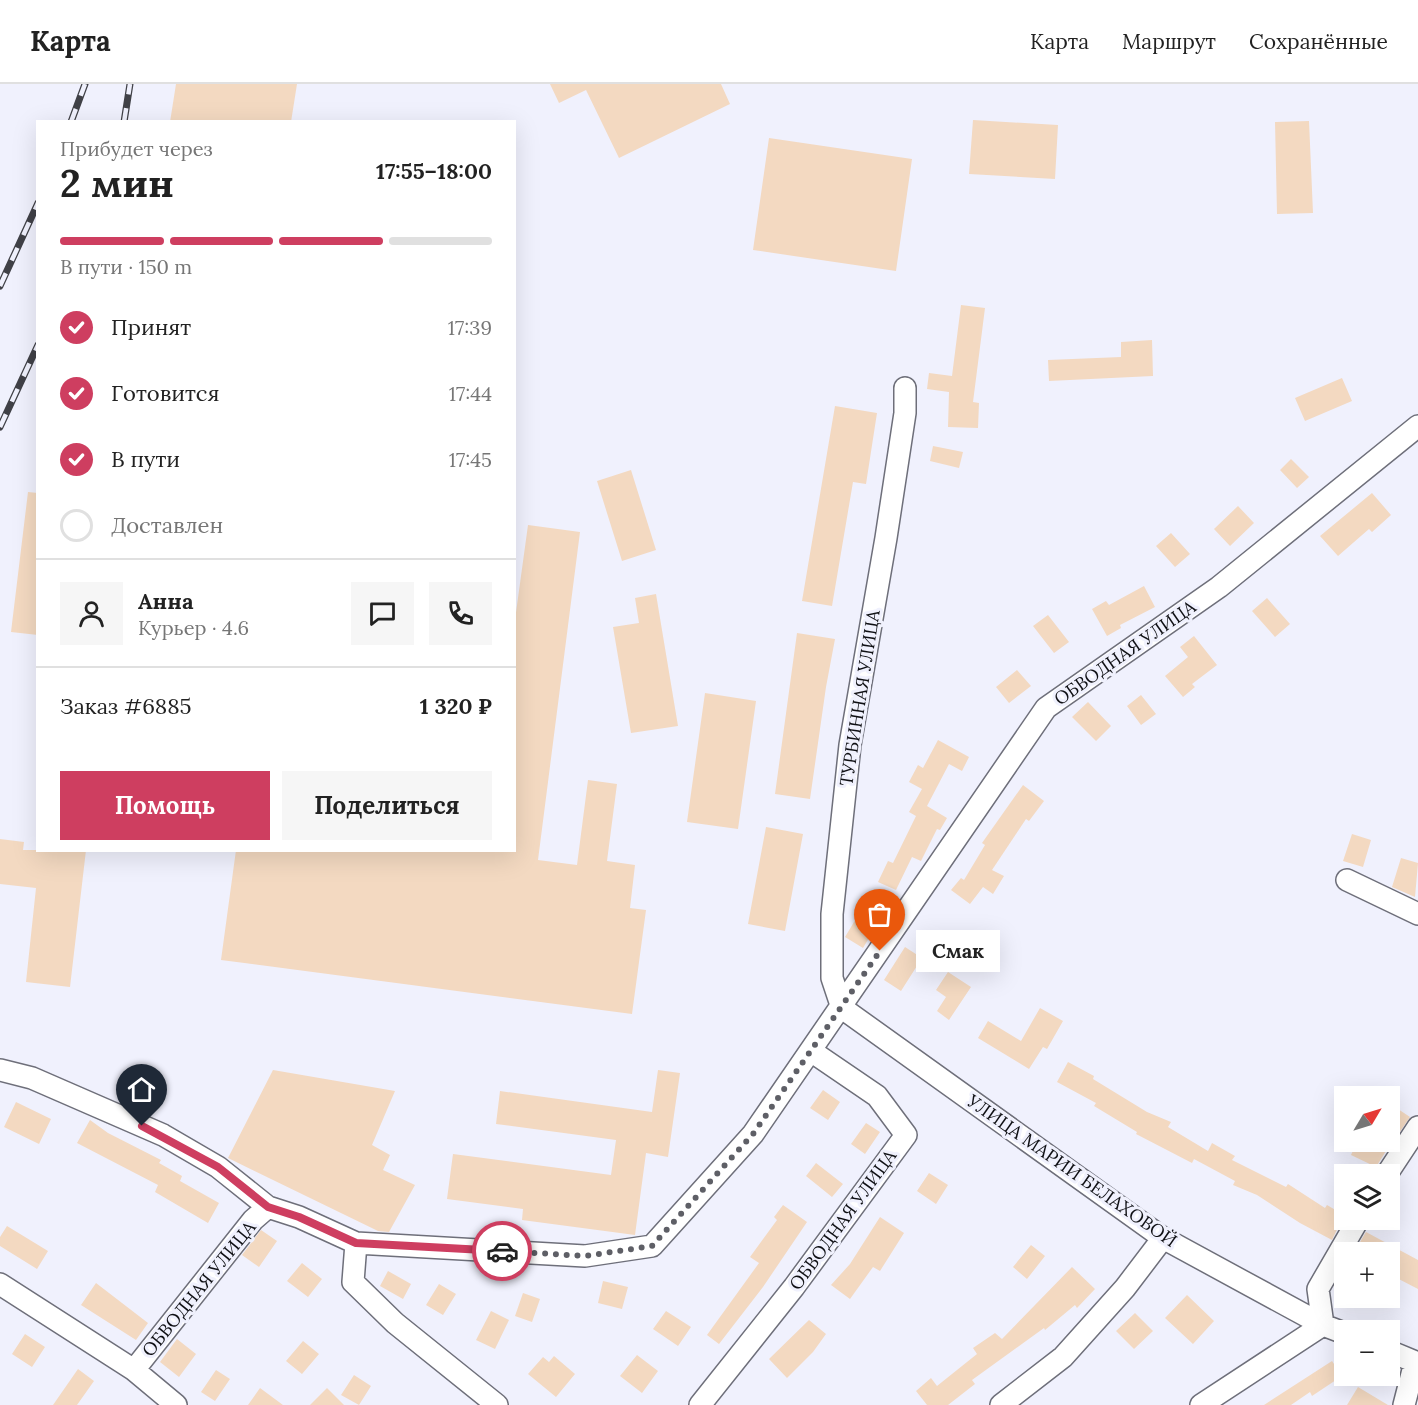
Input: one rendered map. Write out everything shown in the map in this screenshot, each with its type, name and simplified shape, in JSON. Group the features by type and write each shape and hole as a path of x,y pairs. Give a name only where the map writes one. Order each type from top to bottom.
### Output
{"street":[{"name":"ТУРБИННАЯ УЛИЦА","path":"842,1008 832,978 832,914 850,745 905,413 905,388"},
{"name":"ОБВОДНАЯ УЛИЦА","path":"135,1370 253,1220 268,1207 299,1217 356,1243 585,1256 652,1246 753,1134 842,1008 1046,708 1219,587 1417,427"},
{"path":"1347,880 1418,914"},
{"name":"УЛИЦА МАРИИ БЕЛАХОВОЙ","path":"842,1008 1163,1238 1334,1329"},
{"name":"ОБВОДНАЯ УЛИЦА","path":"700,1405 794,1287 906,1135 877,1096 811,1051"},
{"path":"0,1070 32,1078 163,1135 218,1167 268,1207"},
{"path":"1394,1164 1418,1127"},
{"path":"1201,1405 1323,1325 1318,1289 1352,1230"},
{"path":"1001,1405 1063,1357 1125,1288 1163,1238"},
{"path":"356,1243 353,1282 395,1323 497,1405"},
{"path":"0,1284 135,1370 176,1405"},
{"path":"1400,1355 1417,1362 1404,1405"}],"building":[{"path":"176,84 297,84 291,120 170,120"},
{"path":"550,84 721,84 730,104 619,158 586,90 559,103"},
{"path":"973,120 1058,125 1055,179 969,174"},
{"path":"1309,121 1313,213 1277,214 1275,122"},
{"path":"769,138 912,159 896,271 753,250"},
{"path":"961,305 985,308 973,402 979,403 978,428 948,427 949,392 927,389 929,373 952,376"},
{"path":"1152,340 1153,376 1049,381 1048,360 1121,357 1121,342"},
{"path":"1342,378 1352,401 1305,421 1295,398"},
{"path":"835,406 877,413 866,484 853,482 832,606 802,601"},
{"path":"933,446 963,452 959,468 930,461"},
{"path":"1291,459 1309,477 1297,488 1280,470"},
{"path":"631,470 656,550 622,561 597,481"},
{"path":"28,492 36,493 36,635 11,632"},
{"path":"1372,493 1391,515 1372,532 1369,529 1338,556 1320,536"},
{"path":"1238,506 1254,523 1230,546 1214,529"},
{"path":"528,525 580,532 538,860 577,865 588,780 617,784 607,861 635,865 630,908 646,910 632,1014 221,960 236,852 516,852 516,612"},
{"path":"1171,533 1190,554 1175,567 1156,546"},
{"path":"1144,586 1155,607 1120,625 1121,628 1107,636 1092,609 1106,601 1109,605"},
{"path":"656,594 678,726 631,733 613,627 639,623 635,598"},
{"path":"1267,598 1290,624 1275,637 1252,611"},
{"path":"1048,615 1069,642 1054,653 1033,626"},
{"path":"797,633 835,639 810,799 775,794"},
{"path":"1194,636 1217,665 1192,684 1195,687 1183,697 1165,676 1188,657 1180,647"},
{"path":"1017,670 1031,686 1009,703 996,687"},
{"path":"705,693 756,701 738,829 687,822"},
{"path":"1141,695 1156,714 1141,725 1127,706"},
{"path":"1088,702 1111,726 1096,741 1072,717"},
{"path":"938,740 969,757 962,771 949,764 927,806 947,818 940,830 937,829 921,861 912,857 896,890 878,882 888,861 893,863 916,816 909,812 922,789 909,782 918,765 923,768"},
{"path":"1023,785 1044,801 1029,821 1026,819 992,870 1004,876 993,894 983,887 970,904 951,890 961,878 964,880 985,845 982,843"},
{"path":"766,827 803,834 785,931 748,924"},
{"path":"1352,834 1371,840 1363,867 1343,861"},
{"path":"0,839 24,842 23,850 36,850 36,852 86,852 70,987 26,982 36,888 0,884"},
{"path":"1401,858 1418,863 1415,897 1392,887"},
{"path":"857,917 875,928 863,948 845,937"},
{"path":"905,947 922,958 901,991 884,980"},
{"path":"948,972 971,987 949,1020 937,1011 946,997 936,990"},
{"path":"1040,1008 1063,1021 1047,1049 1043,1047 1029,1069 978,1038 988,1021 1021,1041"},
{"path":"1068,1062 1094,1076 1093,1079 1147,1112 1171,1122 1168,1127 1208,1151 1212,1143 1235,1156 1232,1160 1286,1187 1288,1184 1325,1208 1327,1205 1334,1209 1334,1230 1337,1230 1332,1240 1300,1223 1257,1195 1233,1185 1235,1181 1194,1159 1192,1163 1136,1134 1137,1132 1094,1106 1096,1103 1057,1082"},
{"path":"273,1070 395,1091 372,1145 390,1155 383,1170 415,1185 389,1232 378,1231 228,1158"},
{"path":"658,1070 680,1073 668,1157 646,1153 635,1235 522,1220 523,1209 447,1199 453,1154 611,1175 616,1140 496,1124 500,1091 652,1112"},
{"path":"823,1090 840,1102 828,1120 810,1108"},
{"path":"16,1102 51,1119 39,1144 4,1127"},
{"path":"1400,1110 1410,1117 1400,1132"},
{"path":"90,1120 108,1133 161,1160 159,1163 182,1176 180,1181 219,1203 208,1223 155,1192 158,1185 77,1143"},
{"path":"866,1123 880,1132 865,1154 851,1144"},
{"path":"1352,1152 1385,1152 1378,1164 1370,1164 1351,1155"},
{"path":"816,1163 843,1184 832,1197 806,1176"},
{"path":"929,1173 948,1185 936,1204 917,1191"},
{"path":"783,1205 807,1222 763,1287 719,1344 707,1335 759,1263 750,1257 777,1220 774,1217"},
{"path":"880,1217 904,1233 880,1271 873,1267 850,1299 831,1285 850,1264"},
{"path":"7,1226 48,1251 37,1269 0,1246 0,1237"},
{"path":"261,1230 277,1241 259,1267 242,1255"},
{"path":"1366,1232 1385,1242 1360,1242"},
{"path":"1031,1245 1045,1256 1027,1279 1013,1267"},
{"path":"1400,1250 1418,1260 1418,1289 1400,1280"},
{"path":"302,1263 322,1279 308,1297 287,1281"},
{"path":"1072,1267 1095,1289 1077,1308 1075,1305 1045,1330 1044,1328 972,1380 975,1384 948,1405 927,1405 916,1391 931,1378 937,1386 977,1354 973,1348 995,1333 1002,1339"},
{"path":"388,1271 411,1284 403,1299 380,1286"},
{"path":"603,1281 628,1287 622,1309 598,1303"},
{"path":"96,1283 148,1323 136,1340 81,1305"},
{"path":"439,1284 456,1294 443,1315 426,1305"},
{"path":"523,1293 540,1299 532,1322 515,1316"},
{"path":"1187,1295 1214,1321 1193,1344 1165,1318"},
{"path":"491,1311 509,1320 495,1349 476,1340"},
{"path":"666,1311 691,1327 678,1346 653,1329"},
{"path":"1135,1313 1153,1331 1134,1349 1116,1331"},
{"path":"809,1320 826,1334 813,1352 787,1378 769,1359"},
{"path":"25,1334 45,1347 32,1367 12,1354"},
{"path":"177,1339 196,1354 179,1377 160,1362"},
{"path":"303,1341 319,1354 302,1374 286,1361"},
{"path":"637,1355 658,1371 642,1393 620,1376"},
{"path":"554,1356 575,1374 556,1397 528,1374 543,1357 549,1362"},
{"path":"1332,1361 1334,1364 1334,1381 1312,1396 1310,1392 1291,1405 1264,1405"},
{"path":"78,1369 94,1381 77,1405 53,1405"},
{"path":"216,1370 230,1379 215,1401 201,1392"},
{"path":"354,1375 371,1386 359,1405 341,1395"},
{"path":"1358,1387 1388,1405 1347,1405"},
{"path":"260,1388 283,1405 248,1405"},
{"path":"327,1388 344,1405 310,1405"}],"railway":[{"path":"72,120 85,84"},
{"path":"124,120 130,84"},
{"path":"0,286 36,207"},
{"path":"0,427 36,349"}],"way so far":[{"path":"502,1251 585,1256 652,1246 753,1134 880,951"}],"place":[{"name":"Смак","path":"880,951"}],"route":[{"path":"142,1126 163,1135 218,1167 268,1207 299,1217 356,1243 502,1251"}]}
